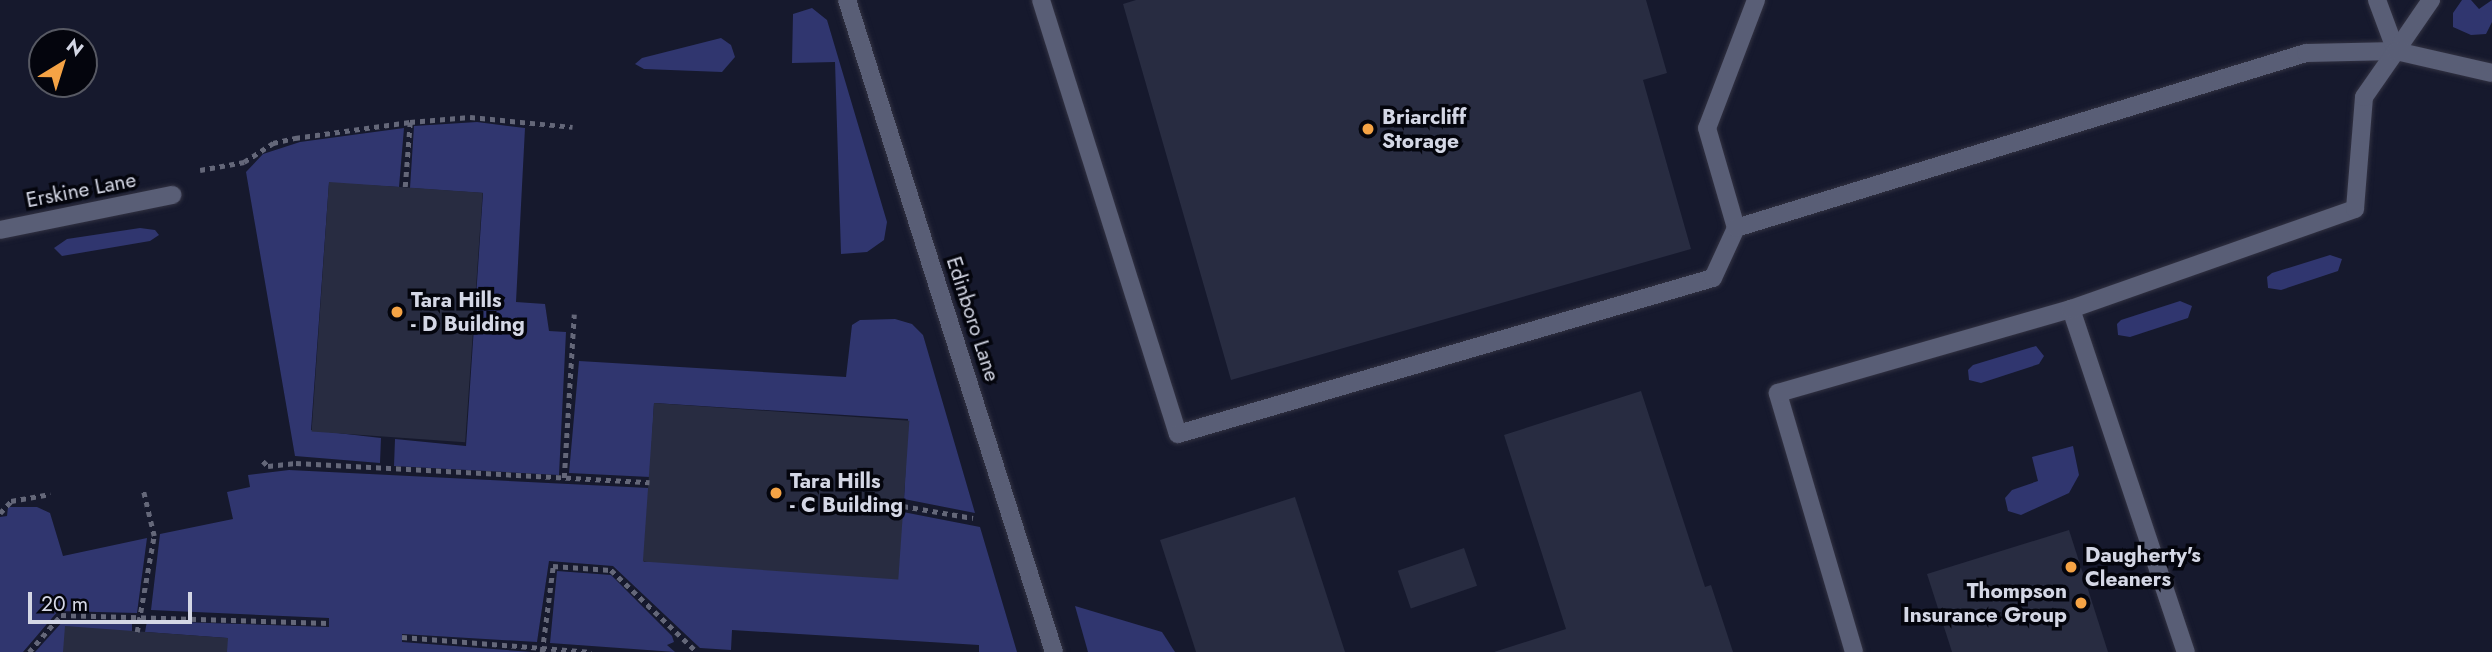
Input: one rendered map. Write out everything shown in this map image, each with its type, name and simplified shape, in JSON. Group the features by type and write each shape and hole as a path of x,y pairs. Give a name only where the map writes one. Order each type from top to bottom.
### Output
{"street":[{"name":"Edinboro Lane","path":"847,0 1054,652"},
{"path":"1041,0 1178,434 1713,278 1736,228 1707,128 1756,0"},
{"path":"2377,0 2396,51"},
{"path":"1854,652 1778,393 2071,309 2355,209 2364,97 2431,0"},
{"path":"1736,228 2306,53 2396,51 2492,73"},
{"name":"Erskine Lane","path":"0,230 172,195"},
{"path":"2071,309 2186,652"}],"path":[{"path":"200,170 244,162 261,149 295,138 410,122 470,117 573,127"},
{"path":"405,187 410,122"},
{"path":"564,478 574,314"},
{"path":"263,461 268,466 296,463 649,482"},
{"path":"137,632 142,618 154,536 142,490"},
{"path":"0,513 11,501 50,494"},
{"path":"903,506 977,519"},
{"path":"542,649 553,566 611,570 697,652"},
{"path":"29,652 61,615 329,623"},
{"path":"402,637 592,652"}],"shaded area":[{"path":"2462,0 2471,0 2479,9 2492,0 2492,22 2486,34 2471,35 2453,27 2453,13"},
{"path":"812,8 827,20 887,222 884,240 867,252 841,254 835,62 792,63 793,14"},
{"path":"721,38 731,45 735,57 722,72 644,69 635,64 642,58"},
{"path":"477,122 525,128 516,302 545,304 549,331 566,332 559,475 394,466 395,439 466,446 483,193 410,188 414,126"},
{"path":"404,128 399,187 329,183 311,430 381,438 380,463 295,456 246,172 263,154 300,142"},
{"path":"140,228 155,230 159,235 150,241 62,256 54,248 67,239"},
{"path":"2330,255 2342,259 2338,271 2281,290 2268,288 2267,277 2272,273"},
{"path":"2180,301 2192,306 2188,318 2130,337 2118,335 2117,324 2121,320"},
{"path":"895,319 912,324 923,335 975,513 904,499 908,419 654,403 650,477 569,473 579,361 846,377 852,325 860,320"},
{"path":"2036,346 2044,356 2039,364 1981,383 1969,380 1968,370 1973,365"},
{"path":"2073,446 2079,475 2069,493 2021,515 2008,511 2005,498 2012,490 2038,481 2032,457"},
{"path":"289,470 649,488 644,562 903,512 980,527 1017,652 979,652 979,645 732,630 731,650 700,648 613,566 549,561 537,642 402,634 402,642 532,652 227,652 227,638 145,632 147,621 329,627 329,618 151,610 160,534 233,519 227,492 250,487 248,475"},
{"path":"8,507 37,507 50,513 63,556 147,538 137,613 58,611 23,652 0,652 0,517 7,516"},
{"path":"557,571 611,575 672,636 674,642 667,645 675,652 550,643"},
{"path":"1075,606 1162,632 1175,652 1088,652"},
{"path":"64,620 132,622 132,631 63,652 35,652"}],"building":[{"path":"1136,0 1646,0 1667,73 1643,80 1691,249 1231,380 1123,4"},
{"name":"Tara Hills - D Building","path":"329,182 483,193 465,442 312,431"},
{"path":"1641,391 1705,587 1711,585 1733,652 1494,652 1566,629 1504,435"},
{"name":"Tara Hills - C Building","path":"654,403 909,421 898,579 643,562"},
{"path":"1295,497 1345,652 1196,652 1160,540"},
{"path":"2069,530 2108,652 1952,652 1927,574"},
{"path":"1464,548 1477,586 1411,609 1398,571"},
{"path":"65,626 228,638 227,652 63,652"}],"place":[{"name":"Briarcliff Storage","path":"1368,129"},
{"name":"Tara Hills - D Building","path":"397,312"},
{"name":"Tara Hills - C Building","path":"776,493"},
{"name":"Daugherty's Cleaners","path":"2071,567"},
{"name":"Thompson Insurance Group","path":"2081,603"}]}
